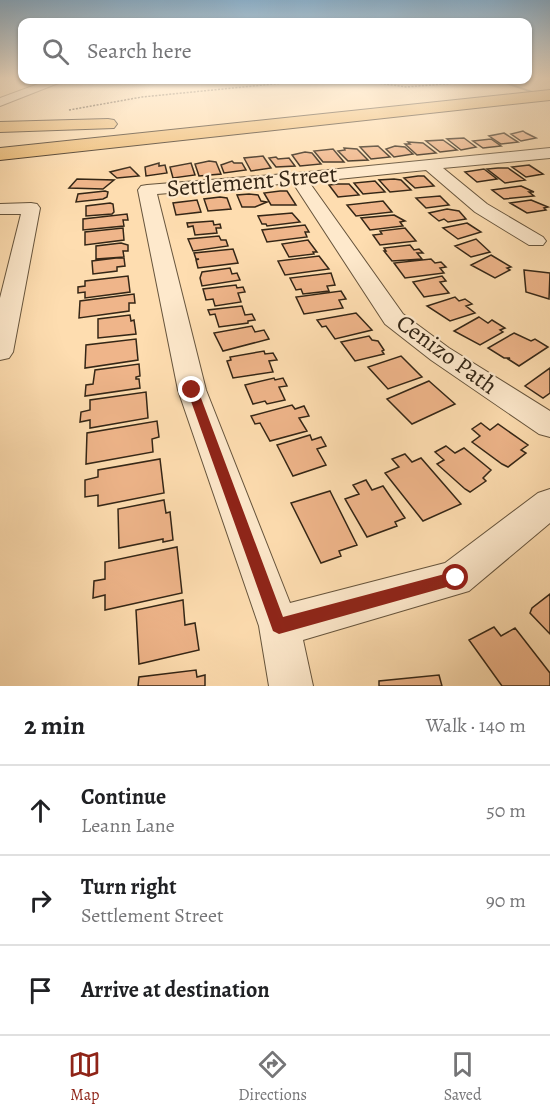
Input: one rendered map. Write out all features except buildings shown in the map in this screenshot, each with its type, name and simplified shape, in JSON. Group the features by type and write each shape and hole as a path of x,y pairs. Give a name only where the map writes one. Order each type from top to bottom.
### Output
{"highway":[{"path":"0,137 313,110"},
{"path":"0,156 357,110"},
{"path":"0,127 152,123"}],"street":[{"name":"Settlement Street","path":"291,686 279,626 192,390 147,190 298,178 550,153"},
{"path":"428,164 481,208 536,241"},
{"name":"Cenizo Path","path":"298,178 394,319 440,354 550,426"},
{"path":"0,209 31,208 8,280 1,347"},
{"path":"279,626 456,578 550,503"}],"route":[{"path":"192,390 279,626 456,578"}]}
